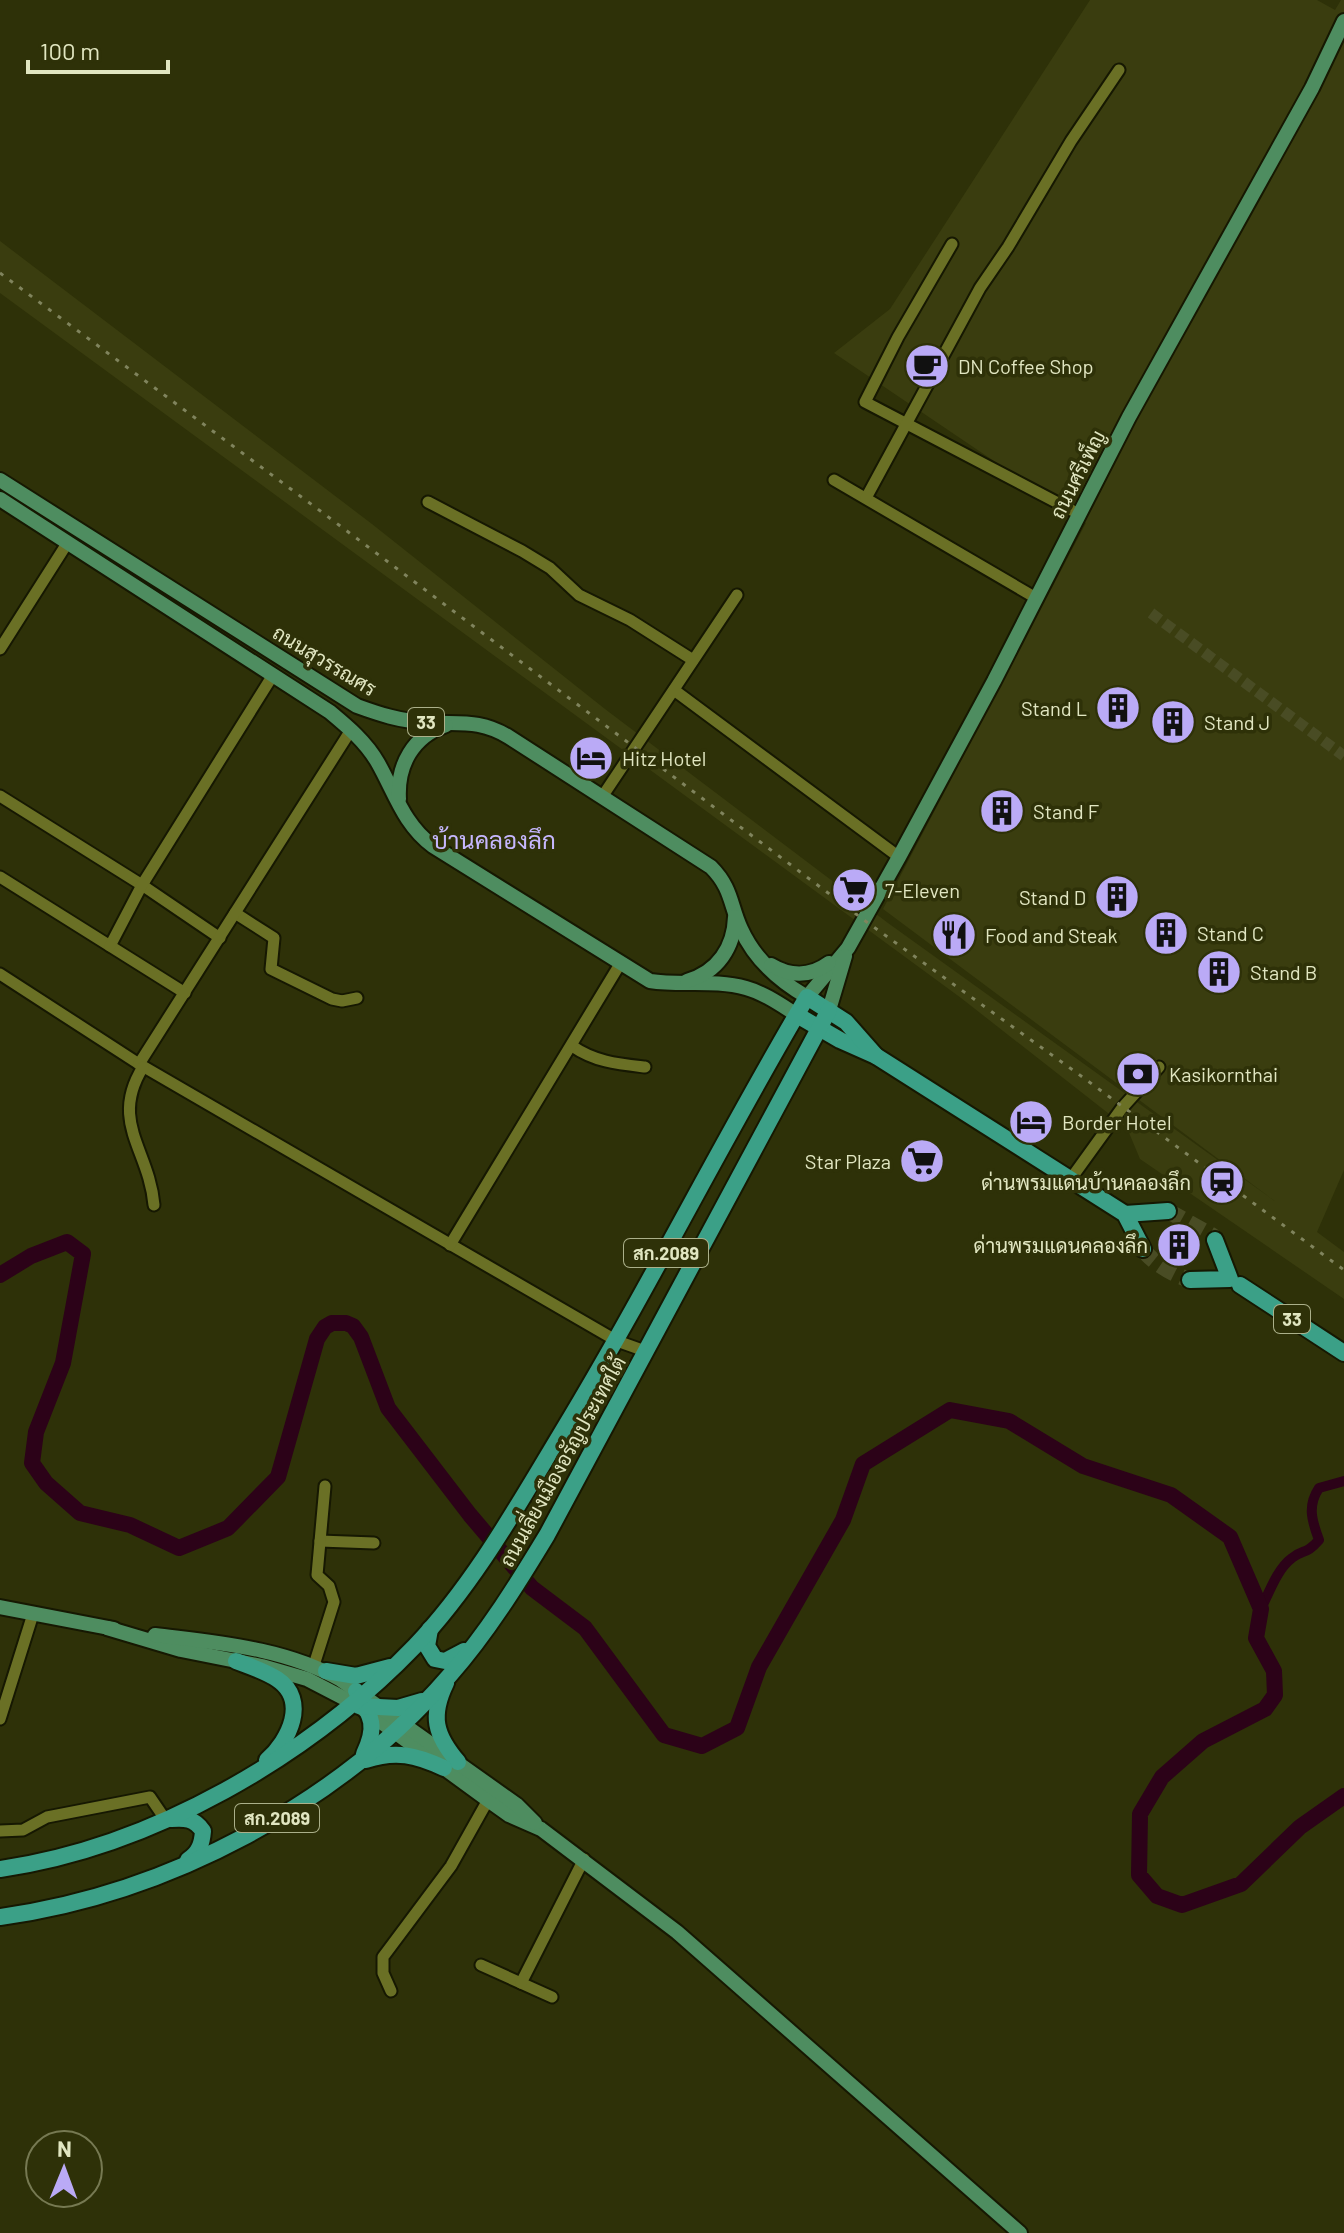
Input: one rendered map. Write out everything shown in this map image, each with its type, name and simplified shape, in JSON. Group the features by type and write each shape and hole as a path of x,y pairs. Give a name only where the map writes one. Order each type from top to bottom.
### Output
{"highway":[{"name":"ถนนสุวรรณศร","path":"807,997 846,1022 876,1056"},
{"name":"ถนนเลี่ยงเมืองอรัญประเทศใต้","path":"0,1917 83,1901 182,1865 298,1807 359,1761 388,1671 430,1628 518,1505 617,1341 807,997"},
{"name":"ถนนเลี่ยงเมืองอรัญประเทศใต้","path":"0,1869 32,1864 92,1846 165,1819 289,1754 330,1724 374,1710 427,1699 451,1674 493,1618 547,1535 829,1010"},
{"name":"ถนนสุวรรณศร","path":"797,1015 876,1056 1125,1214"},
{"path":"1143,1249 1125,1214 1168,1211"},
{"path":"1190,1280 1230,1279 1215,1240"},
{"name":"33","path":"1240,1285 1344,1353"},
{"path":"430,1628 427,1646 435,1659 445,1661 472,1645"},
{"path":"236,1661 278,1679 288,1691 293,1704 291,1730 274,1754 247,1777"},
{"path":"320,1668 356,1676 388,1671"},
{"path":"451,1674 436,1713 440,1739 451,1765"},
{"path":"359,1761 371,1741 374,1710 398,1708 427,1699"},
{"path":"359,1761 396,1753 451,1765"},
{"path":"165,1819 185,1818 197,1822 203,1831 196,1855 182,1865"}],"main road":[{"name":"ถนนศรีเพ็ญ","path":"807,997 848,948 899,857 1129,417 1312,88 1344,21"},
{"name":"ถนนสุวรรณศร","path":"0,480 339,696 368,710 398,719 473,722 489,726 602,797 711,867 729,889 741,930 758,957 774,975 807,997"},
{"name":"ถนนสุวรรณศร","path":"0,499 330,712 351,730 377,761 404,814 419,836 433,846 650,981 727,984 748,988 797,1015"},
{"path":"404,814 399,784 408,753 422,737 453,723"},
{"path":"680,983 697,978 711,969 725,954 735,931 736,912"},
{"name":"ถนนศรีเพ็ญ","path":"829,1010 848,948"},
{"path":"758,957 781,971 798,975 816,973 848,948"},
{"path":"0,1607 107,1628 223,1643 320,1668 451,1765 517,1805 541,1829 677,1932 1020,2233"},
{"path":"107,1628 181,1650 307,1679 374,1710"},
{"path":"451,1765 509,1815 541,1829"}],"street":[{"path":"866,498 980,288 1119,70"},
{"path":"952,244 898,337 865,402 1079,514"},
{"path":"834,480 1036,598"},
{"path":"428,502 522,551 550,568 579,595 630,620 693,660"},
{"path":"0,649 68,542"},
{"path":"602,797 737,595"},
{"path":"110,946 142,885 273,675"},
{"path":"674,690 899,857"},
{"path":"154,1205 152,1182 128,1115 136,1078 185,993 351,730"},
{"path":"0,796 220,938"},
{"path":"0,877 185,993"},
{"path":"235,913 274,938 271,969 332,999 357,998"},
{"path":"450,1245 620,964"},
{"path":"0,974 141,1066 617,1341 645,1351"},
{"path":"572,1046 599,1061 645,1067"},
{"path":"1070,1180 1122,1108 1159,1067"},
{"path":"320,1668 334,1602 329,1586 317,1575 325,1486"},
{"path":"320,1541 374,1543"},
{"path":"0,1719 33,1614"},
{"path":"0,1831 23,1830 47,1817 150,1797 165,1819"},
{"path":"391,1991 383,1973 383,1957 451,1866 488,1800"},
{"path":"521,1983 584,1859"},
{"path":"481,1965 552,1997"}],"shaded area":[{"path":"1090,0 1317,0 1335,10 1344,0 1344,1170 1317,1232 1344,1252 1344,1299 1140,1159 1127,1128 961,998 0,293 0,241 372,524 605,709 888,923 1276,1202 883,909 1086,523 834,353 890,309"}],"waterway":[{"path":"0,1275 31,1256 67,1242 83,1254 63,1363 36,1432 32,1463 46,1483 80,1513 130,1525 179,1548 228,1528 278,1477 317,1339 332,1323 353,1326 361,1337 388,1408 470,1515 532,1588 585,1628 664,1735 702,1746 737,1728 759,1667 843,1520 863,1464 950,1410 1009,1421 1083,1466 1171,1495 1230,1537 1261,1609 1256,1638 1274,1671 1275,1695 1265,1709 1203,1741 1162,1777 1140,1814 1139,1875 1157,1896 1182,1905 1241,1884 1300,1827 1344,1796"},
{"path":"1261,1609 1282,1568 1319,1540 1312,1514 1313,1501 1319,1488 1344,1481"}],"tunnel":[{"path":"1151,613 1344,756"},
{"path":"1168,1211 1215,1240"},
{"path":"1143,1249 1164,1268 1190,1280"}],"railway":[{"path":"0,273 864,920 1344,1270"}],"place":[{"name":"DN Coffee Shop","path":"927,366"},
{"name":"Stand L","path":"1118,708"},
{"name":"Stand J","path":"1173,722"},
{"name":"Hitz Hotel","path":"591,758"},
{"name":"Stand F","path":"1002,811"},
{"name":"7-Eleven","path":"854,890"},
{"name":"Stand D","path":"1117,897"},
{"name":"Stand C","path":"1166,933"},
{"name":"Food and Steak","path":"954,935"},
{"name":"Stand B","path":"1219,972"},
{"name":"Kasikornthai","path":"1138,1074"},
{"name":"Border Hotel","path":"1031,1122"},
{"name":"Star Plaza","path":"922,1161"},
{"name":"ด่านพรมแดนบ้านคลองลึก","path":"1222,1182"},
{"name":"ด่านพรมแดนคลองลึก","path":"1179,1245"}],"district":[{"name":"บ้านคลองลึก","path":"494,839"}]}
